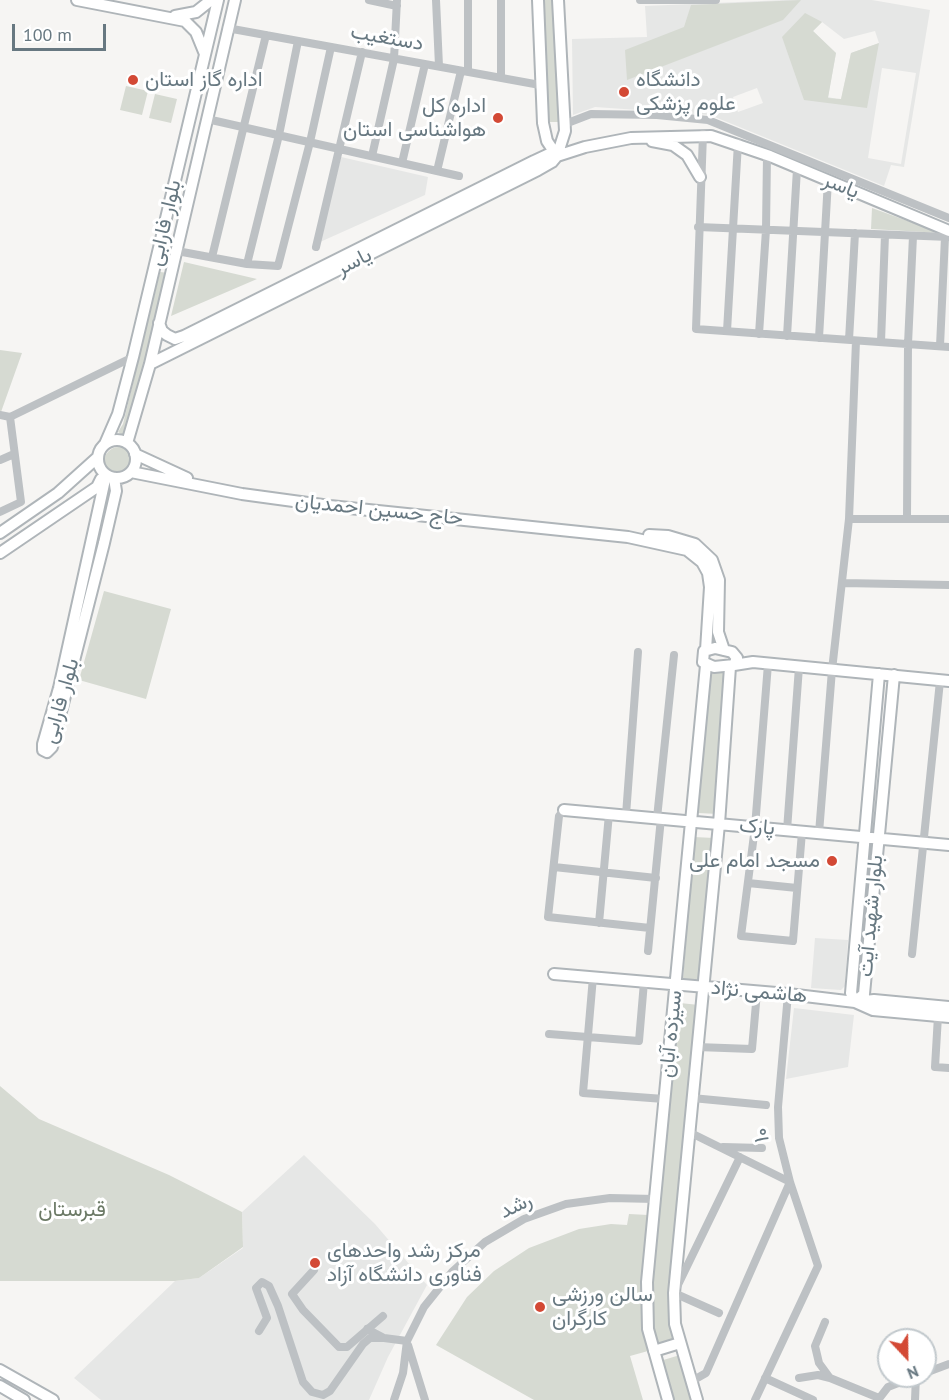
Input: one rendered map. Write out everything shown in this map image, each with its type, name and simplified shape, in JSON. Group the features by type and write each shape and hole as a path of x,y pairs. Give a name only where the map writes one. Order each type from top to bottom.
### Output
{"main road":[{"path":"77,0 185,21 196,32 206,54"},
{"path":"172,17 196,12 211,0"},
{"name":"بلوار فارابی","path":"105,444 118,414 133,357 218,0"},
{"name":"بلوار فارابی","path":"127,443 150,364 235,0"},
{"path":"538,0 543,123 547,141 557,156 561,148 565,124 558,0"},
{"path":"543,123 549,130 556,130 565,124"},
{"name":"یاسر","path":"159,323 167,335 175,339 184,336 538,170 552,162 557,156 585,147 631,138 702,134 738,143 828,180 948,235"},
{"path":"631,138 673,146 687,155 700,177"},
{"path":"160,247 177,251"},
{"name":"یاسر","path":"150,364 337,265"},
{"path":"0,533 58,493 98,457 105,444 117,440 127,443 135,454 136,463 131,472 123,477 108,475 99,466 98,457"},
{"path":"135,454 206,486"},
{"name":"حاج حسین احمدیان","path":"131,472 242,494 330,506 628,537 687,550 702,562 708,573 710,587 706,650 702,658 706,665"},
{"path":"0,553 97,487 108,475"},
{"name":"بلوار فارابی","path":"108,475 91,540 62,689 52,747 47,752 43,750 43,744 62,689 104,543 116,491 108,475"},
{"name":"حاج حسین احمدیان","path":"628,537 650,535 683,540 694,544 712,560 719,580 718,632 724,650"},
{"path":"91,540 104,543"},
{"path":"706,650 724,650 733,662"},
{"name":"سیزده آبان","path":"697,1400 675,1324 674,1293 733,662"},
{"path":"706,665 753,662 945,681"},
{"name":"سیزده آبان","path":"668,1400 654,1351 646,1305 706,665"},
{"name":"بلوار شهید آیت","path":"879,674 851,993 855,1002 864,994 894,675"},
{"name":"پارک","path":"564,810 949,845"},
{"name":"هاشمی نژاد","path":"554,974 855,1002 874,1000 949,1007"},
{"name":"هاشمی نژاد","path":"855,1002 873,1010 944,1016"},
{"path":"654,1351 680,1343"},
{"path":"0,1370 53,1400"},
{"path":"0,1386 24,1400"}],"street":[{"path":"369,0 397,3 394,59 372,156"},
{"path":"436,0 439,66"},
{"path":"437,171 465,71 468,0"},
{"path":"501,0 501,77"},
{"path":"640,0 716,0"},
{"name":"دستغیب","path":"227,28 540,85"},
{"path":"213,257 266,35"},
{"path":"247,264 279,135 298,41"},
{"path":"177,251 247,264 278,266 310,142 331,47"},
{"path":"315,247 362,52"},
{"path":"402,164 425,64"},
{"path":"565,124 591,114 657,115 708,120 949,218"},
{"path":"207,119 459,176"},
{"path":"702,134 696,329 949,347"},
{"path":"727,332 738,143"},
{"path":"759,334 766,230 767,154"},
{"path":"787,336 797,169"},
{"path":"819,338 828,180"},
{"name":"یاسر","path":"698,227 913,236 948,235"},
{"path":"819,832 832,670 849,519 855,233"},
{"path":"881,342 885,235"},
{"path":"940,346 948,235"},
{"path":"907,518 908,344 913,236"},
{"path":"0,415 10,417 133,357"},
{"path":"0,512 21,502 10,417"},
{"path":"0,460 14,454"},
{"path":"849,519 949,519"},
{"path":"843,583 949,585"},
{"path":"626,815 639,652"},
{"path":"648,951 674,655"},
{"path":"768,664 755,827 741,936 793,941 802,832"},
{"path":"787,830 799,667"},
{"path":"912,954 945,681"},
{"path":"564,810 559,816 548,917 650,928"},
{"path":"599,923 609,813"},
{"path":"554,867 656,878"},
{"path":"748,883 797,888"},
{"path":"593,977 583,1093 664,1099"},
{"path":"549,1034 639,1041 644,982"},
{"path":"697,1047 752,1049 757,992"},
{"name":"۱۰","path":"765,1378 818,1266 790,1182 779,1138 778,1107 788,994"},
{"path":"944,1016 934,1067 949,1068"},
{"name":"۱۰","path":"692,1098 766,1105"},
{"path":"689,1132 790,1182 706,1373 692,1381"},
{"path":"719,1147 762,1148"},
{"path":"719,1313 674,1293 740,1157"},
{"name":"رشد","path":"394,1400 403,1373 407,1341 424,1307 452,1272 485,1242 524,1219 577,1203 610,1197 655,1199"},
{"path":"314,1270 292,1294 303,1310 339,1347 347,1347 383,1316"},
{"path":"259,1331 267,1318 256,1288 262,1282 269,1286 278,1306 303,1382 312,1392 323,1395 330,1391 363,1344 370,1338 384,1338 407,1341 425,1400"},
{"path":"825,1322 814,1346 819,1363 830,1378"},
{"path":"368,1329 384,1338"},
{"path":"800,1378 818,1375 830,1378 879,1399"},
{"path":"755,1400 765,1378 813,1400"}],"shaded area":[{"name":"دانشگاه علوم پزشکی","path":"785,0 872,0 930,10 904,167 891,165 884,186 710,115 595,107 573,115 572,39 647,37 645,6","holes":["822,22 844,39 875,31 879,43 851,53 841,100 828,97 836,53 813,31","882,68 916,73 901,164 868,158","757,88 763,103 738,112 733,97"]},
{"path":"341,157 428,177 425,195 320,242"},
{"path":"815,938 848,940 845,986 841,990 811,988"},
{"path":"794,1008 854,1015 848,1067 786,1079"},
{"name":"مرکز رشد واحدهای فناوری دانشگاه آزاد","path":"304,1155 375,1224 427,1285 388,1357 369,1400 101,1400 74,1378 175,1281 199,1278 243,1248 242,1212"}],"green space":[{"path":"541,0 553,0 560,122 548,122"},
{"path":"801,0 783,20 627,80 625,50 684,27 691,5"},
{"path":"805,13 822,22 813,31 836,53 828,98 841,99 851,53 879,43 867,108 804,100 782,37"},
{"path":"126,86 148,91 142,115 120,110"},
{"path":"155,94 177,99 171,123 149,118"},
{"path":"872,208 941,233 871,229"},
{"path":"184,262 257,279 171,316"},
{"path":"160,272 169,273 126,437 118,432 123,424"},
{"path":"0,350 22,353 1,412 0,412"},
{"path":"119,447 130,451 134,462 130,473 119,477 108,473 104,462 108,451"},
{"path":"104,591 171,609 146,699 79,680"},
{"path":"709,670 729,672 718,814 698,813"},
{"path":"694,837 714,838 703,980 683,979"},
{"path":"680,1003 699,1005 685,1147 682,1147 669,1306 676,1341 656,1346 649,1308"},
{"name":"قبرستان","path":"0,1086 39,1119 169,1175 242,1212 243,1247 199,1278 175,1281 0,1281"},
{"name":"سالن ورزشی کارگران","path":"629,1214 648,1215 643,1322 648,1351 630,1356 643,1400 534,1400 436,1345 467,1297 494,1271 529,1248 579,1229 611,1224 627,1225"},
{"path":"680,1355 692,1400 671,1400 660,1361"}],"place":[{"name":"اداره گاز استان","path":"133,80"},
{"name":"دانشگاه علوم پزشکی","path":"624,92"},
{"name":"اداره کل هواشناسی استان","path":"498,118"},
{"name":"مسجد امام علی","path":"832,861"},
{"name":"مرکز رشد واحدهای فناوری دانشگاه آزاد","path":"315,1263"},
{"name":"سالن ورزشی کارگران","path":"540,1307"}]}
